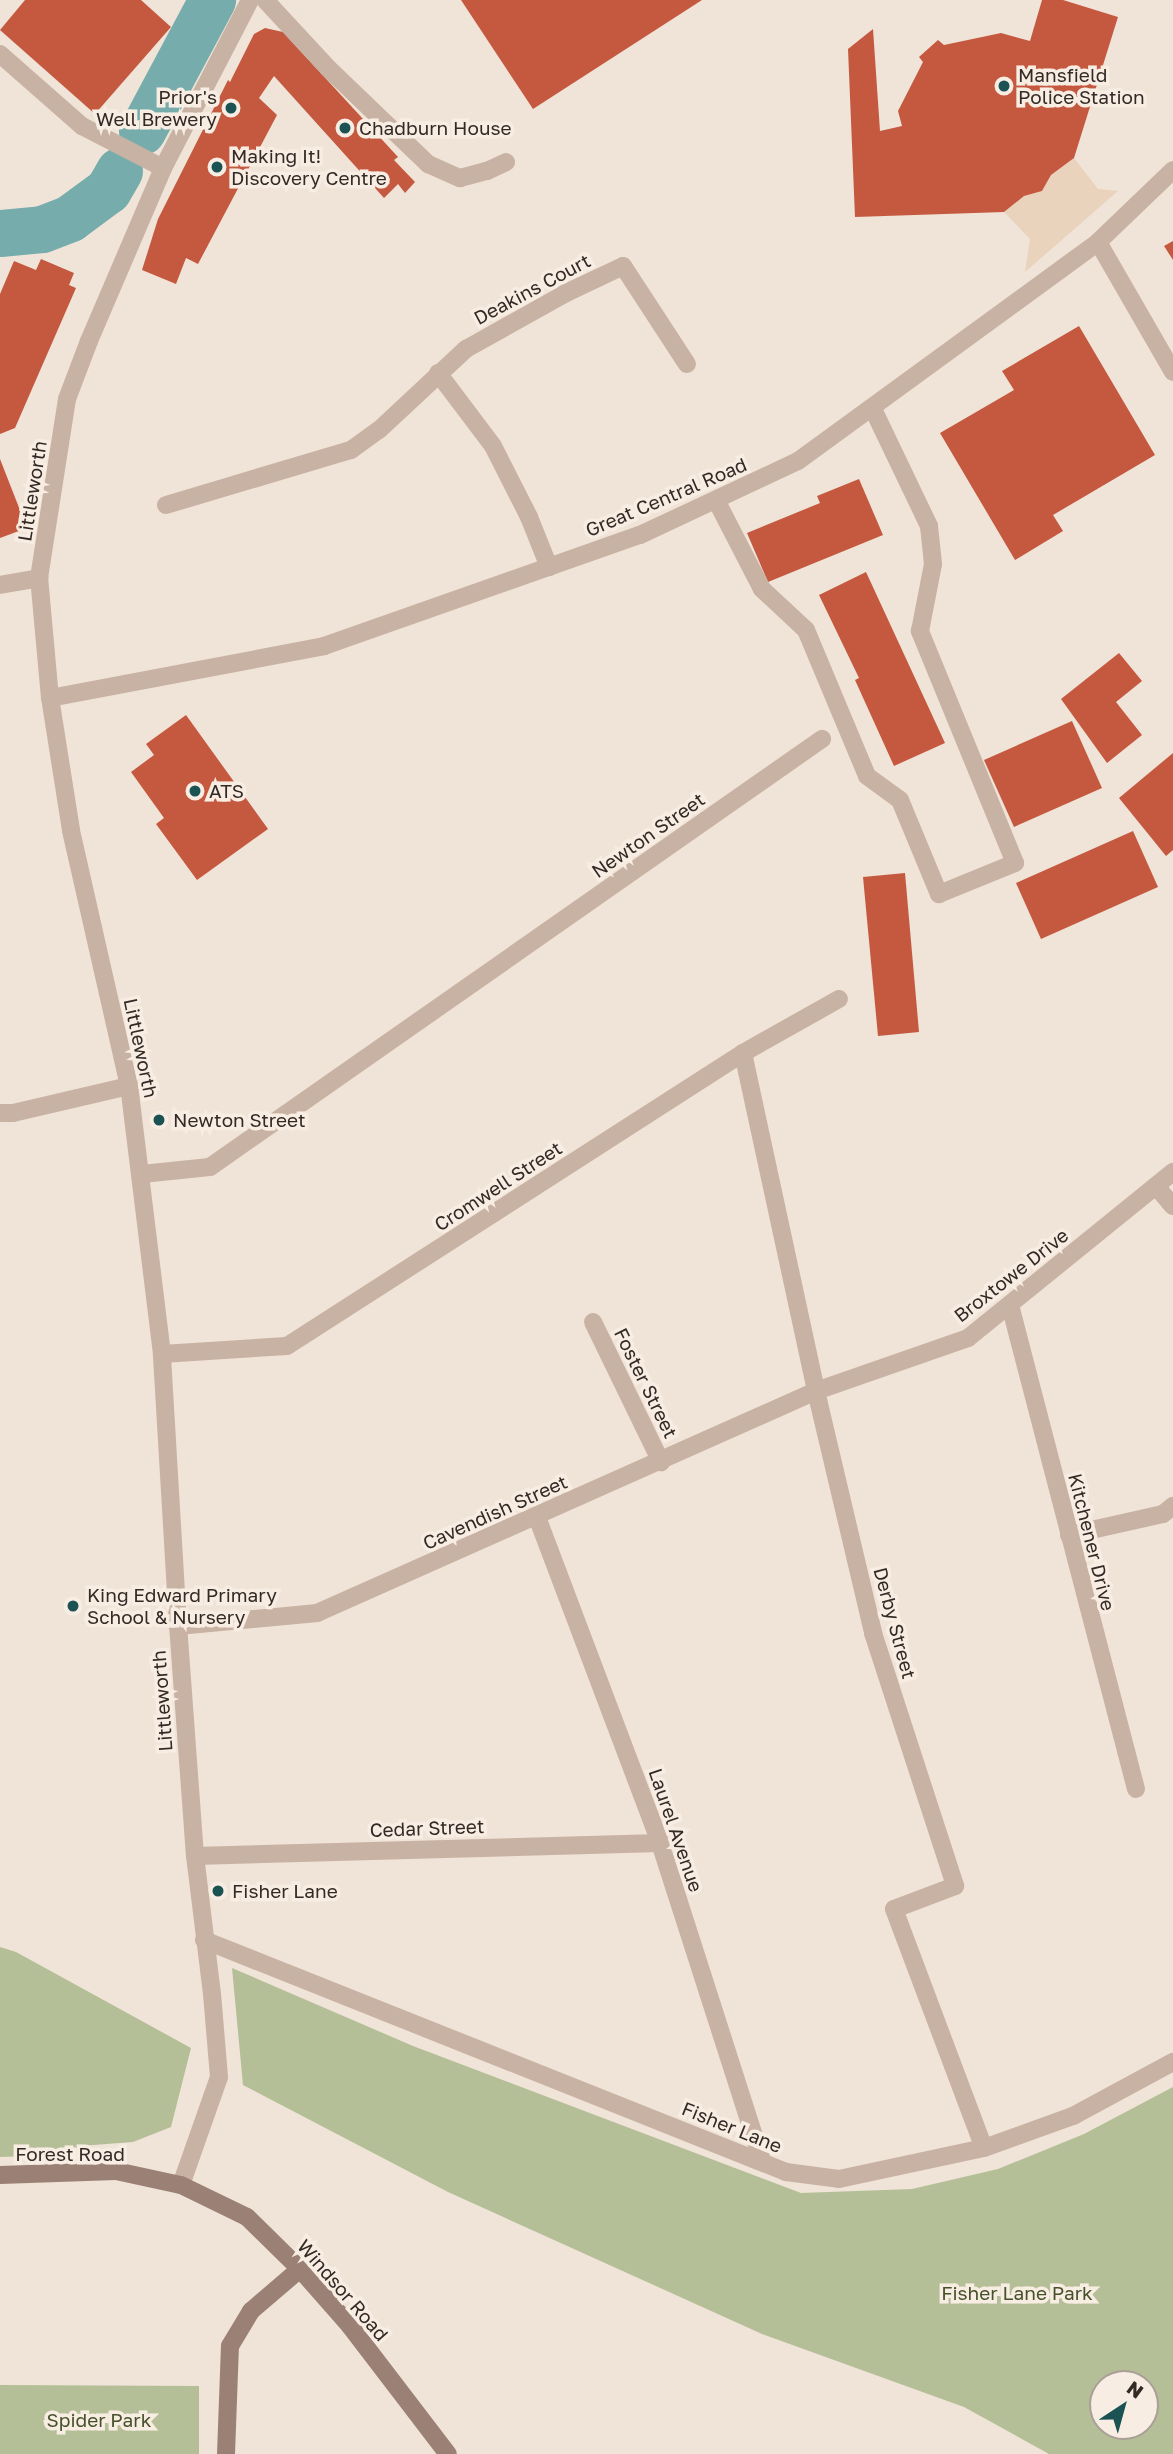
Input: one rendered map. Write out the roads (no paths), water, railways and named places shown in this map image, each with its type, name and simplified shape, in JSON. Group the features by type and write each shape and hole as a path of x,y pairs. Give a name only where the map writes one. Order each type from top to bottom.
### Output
{"main road":[{"name":"Forest Road","path":"0,2175 116,2171 181,2185"},
{"name":"Windsor Road","path":"181,2185 247,2217 300,2269 350,2326 448,2454"},
{"path":"226,2454 230,2346 251,2311 300,2269"}],"street":[{"name":"Littleworth","path":"181,2185 219,2077 195,1856 162,1354 142,1174 129,1086 71,830 50,698 39,578 67,399 163,168 250,0"},
{"path":"265,0 328,68 428,164 460,178 487,171 506,162"},
{"path":"0,54 82,126 163,168"},
{"name":"Great Central Road","path":"50,698 324,646 640,535 716,500 798,461 873,409 1098,242 1173,170"},
{"path":"1098,242 1173,372"},
{"name":"Deakins Court","path":"166,505 352,450 379,430 466,349 517,318 623,266 687,364"},
{"path":"438,373 493,446 529,517 549,567"},
{"path":"716,500 762,589 806,630 867,776 900,800 939,894 1015,863 920,631 933,564 929,526 873,409"},
{"path":"0,585 39,578"},
{"name":"Newton Street","path":"142,1174 210,1167 822,739"},
{"name":"Cromwell Street","path":"162,1354 287,1346 743,1054 839,999"},
{"name":"Derby Street","path":"743,1054 816,1391 873,1633 955,1886 894,1909 984,2148"},
{"path":"0,1113 13,1114 129,1086"},
{"name":"Broxtowe Drive","path":"816,1391 968,1338 1173,1172"},
{"path":"1156,1186 1173,1206"},
{"name":"Kitchener Drive","path":"1010,1305 1136,1789"},
{"name":"Foster Street","path":"593,1322 660,1462"},
{"name":"Cavendish Street","path":"178,1626 317,1613 816,1391"},
{"path":"1069,1535 1163,1514 1173,1506"},
{"name":"Laurel Avenue","path":"537,1517 660,1843 762,2161"},
{"name":"Cedar Street","path":"195,1856 660,1843"},
{"name":"Fisher Lane","path":"204,1940 786,2172 839,2179 984,2148 1073,2116 1173,2062"}],"waterway":[{"path":"142,131 212,0"},
{"path":"0,233 42,229 70,218 108,190 119,171"}],"place":[{"name":"Mansfield Police Station","path":"1004,86"},
{"name":"Prior's Well Brewery","path":"231,108"},
{"name":"Chadburn House","path":"345,128"},
{"name":"Making It! Discovery Centre","path":"217,167"},
{"name":"ATS","path":"195,791"},
{"name":"Newton Street","path":"159,1120"},
{"name":"King Edward Primary School & Nursery","path":"73,1606"},
{"name":"Fisher Lane","path":"218,1891"}],"park label":[{"name":"Fisher Lane Park","path":"1017,2293"},
{"name":"Spider Park","path":"99,2420"}]}
